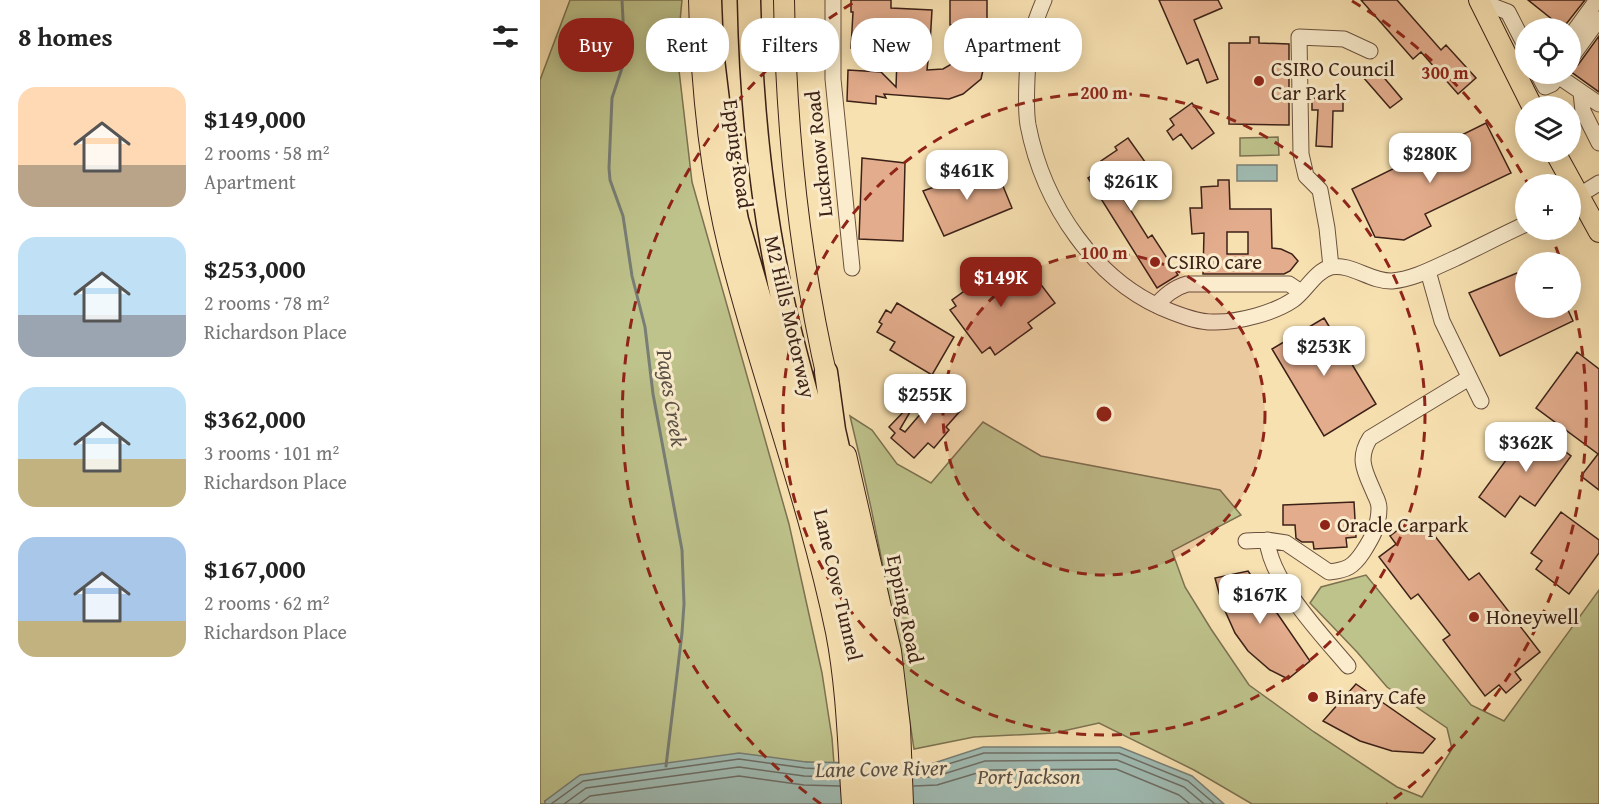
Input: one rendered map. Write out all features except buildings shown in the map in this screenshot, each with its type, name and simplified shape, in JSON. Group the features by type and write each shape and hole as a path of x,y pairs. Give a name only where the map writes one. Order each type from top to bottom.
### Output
{"highway":[{"path":"710,0 712,51 725,158 747,260 782,370"},
{"name":"M2 Hills Motorway","path":"735,0 744,153 756,241 782,370"},
{"name":"M2 Hills Motorway","path":"749,0 756,130 777,271 798,363 843,521 869,627"},
{"name":"Lane Cove Tunnel","path":"782,370 849,620 857,663 864,738 866,804"},
{"path":"826,372 834,430 854,522 869,627"},
{"name":"Lane Cove Tunnel","path":"869,627 878,698 864,738 884,804"}],"main road":[{"name":"Epping Road","path":"699,0 705,104 721,210 740,289 824,583 841,665 864,738 852,804"},
{"name":"Epping Road","path":"784,0 790,150 808,290 891,651 900,727 903,804"},
{"path":"1479,0 1527,96"},
{"path":"1581,207 1599,232"}],"street":[{"name":"Lucknow Road","path":"833,0 833,79 852,268"},
{"path":"1044,0 1030,39 1027,91 1028,124 1045,184 1078,240 1113,276 1156,305 1190,318 1215,322 1260,316 1293,300 1320,274 1331,267 1340,267 1377,280 1410,278 1515,229"},
{"path":"1479,0 1508,12 1515,26"},
{"path":"1581,22 1598,0"},
{"path":"1581,44 1599,19"},
{"path":"1331,267 1320,190 1306,176 1294,119 1299,37 1344,39 1370,51"},
{"path":"1570,84 1599,104"},
{"path":"1581,93 1583,111 1599,143"},
{"path":"1581,195 1599,183"},
{"path":"1428,271 1442,321 1480,401"},
{"path":"1156,305 1177,286 1187,284 1289,284 1301,292"},
{"path":"1246,541 1267,540 1286,543 1329,573 1342,571 1355,564 1376,530 1379,506 1366,474 1363,449 1370,438 1469,378"},
{"path":"1267,540 1268,553 1286,587 1311,623 1348,666"}],"green space":[{"path":"570,0 682,0 680,18 646,18 646,72 679,72 692,182 789,524 822,673 834,764 806,762 545,801 545,804 540,804 540,80 558,32 558,72 634,72 634,18 563,18"},
{"path":"1278,137 1279,155 1240,156 1240,138"},
{"path":"850,416 872,430 897,464 931,483 983,422 1041,456 1220,490 1241,515 1172,551 1185,587 1211,629 1249,685 1314,732 1397,787 1422,797 1452,749 1447,728 1387,687 1310,603 1321,587 1366,575 1471,705 1504,721 1599,590 1599,804 1252,804 1194,770 1099,723 1054,733 974,737 914,749 886,582"}],"water":[{"path":"1237,165 1277,165 1277,181 1237,181"},
{"name":"Port Jackson","path":"983,747 1120,747 1192,776 1224,804 545,804 545,801 580,775 739,753 806,762 931,764"}],"waterway":[{"name":"Pages Creek","path":"622,0 625,59 612,98 610,180 623,216 632,276 645,327 653,394 682,550 684,604 682,633 666,766"}],"place":[{"name":"CSIRO Council Car Park","path":"1259,81"},
{"name":"CSIRO care","path":"1155,262"},
{"name":"Oracle Carpark","path":"1325,525"},
{"name":"Honeywell","path":"1474,617"},
{"name":"Binary Cafe","path":"1313,697"}],"water label":[{"name":"Lane Cove River","path":"881,768"}]}
